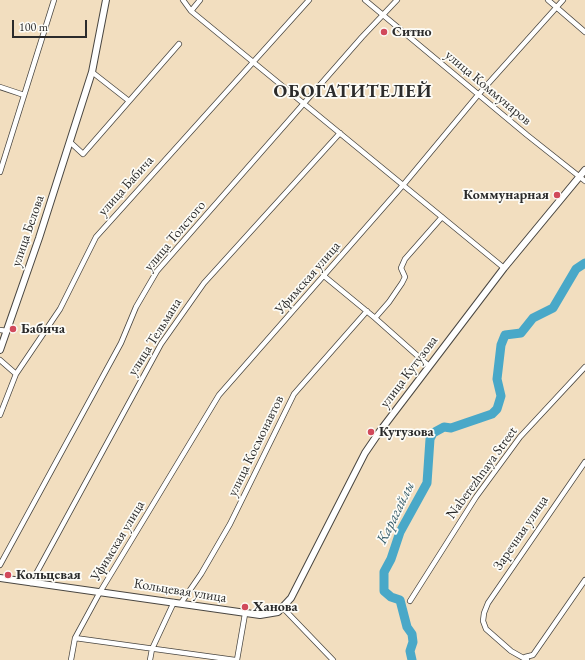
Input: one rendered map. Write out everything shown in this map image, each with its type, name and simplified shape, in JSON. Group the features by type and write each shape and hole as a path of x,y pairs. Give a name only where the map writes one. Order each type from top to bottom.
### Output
{"main road":[{"name":"улица Белова","path":"0,350 3,330 70,142 92,72 106,0"},
{"name":"улица Кутузова","path":"283,608 292,598 365,453 380,431 504,268 585,170"},
{"name":"Кольцевая улица","path":"0,578 181,603 245,614 268,615 278,612 283,608"}],"street":[{"path":"0,172 54,0"},
{"path":"183,0 191,11 305,103 340,134 404,184 504,268"},
{"path":"191,11 200,0"},
{"name":"улица Бабича","path":"0,415 16,374 60,309 96,237 308,0"},
{"name":"улица Коммунаров","path":"365,0 478,95 585,181"},
{"name":"улица Толстого","path":"0,565 120,343 136,307 157,271 362,37 384,16 397,0"},
{"path":"548,0 585,32"},
{"name":"Уфимская улица","path":"71,660 75,638 100,592 219,395 404,184 478,95 563,0"},
{"path":"70,142 83,154 179,44"},
{"path":"92,72 129,101"},
{"path":"0,88 24,95"},
{"name":"улица Тельмана","path":"31,583 161,344 204,283 340,134"},
{"path":"375,318 389,302 402,283 405,277 402,268 405,259 442,217"},
{"path":"324,276 375,318 429,366"},
{"name":"улица Космонавтов","path":"181,603 201,574 230,524 294,394 367,312"},
{"path":"0,360 16,374"},
{"name":"Naberezhnaya Street","path":"410,601 476,497 520,437 585,367"},
{"name":"Заречная улица","path":"526,659 504,646 486,629 483,621 484,613 488,603 585,462"},
{"path":"526,659 533,655 585,580"},
{"path":"150,660 152,649 174,602"},
{"path":"283,608 333,660"},
{"path":"75,638 236,660 245,614"}],"waterway":[{"name":"Карагайлы","path":"412,660 410,651 413,642 412,634 407,627 400,600 391,597 384,591 384,572 391,559 400,532 427,483 430,439 433,433 444,427 451,428 492,414 497,409 501,396 497,379 501,345 505,335 521,333 533,318 553,308 576,269 585,263"}],"place":[{"name":"Ситно","path":"384,32"},
{"name":"Коммунарная","path":"557,195"},
{"name":"Бабича","path":"13,329"},
{"name":"Кутузова","path":"371,432"},
{"name":"Кольцевая","path":"8,575"},
{"name":"Ханова","path":"245,607"}],"district":[{"name":"ОБОГАТИТЕЛЕЙ","path":"353,92"}]}
